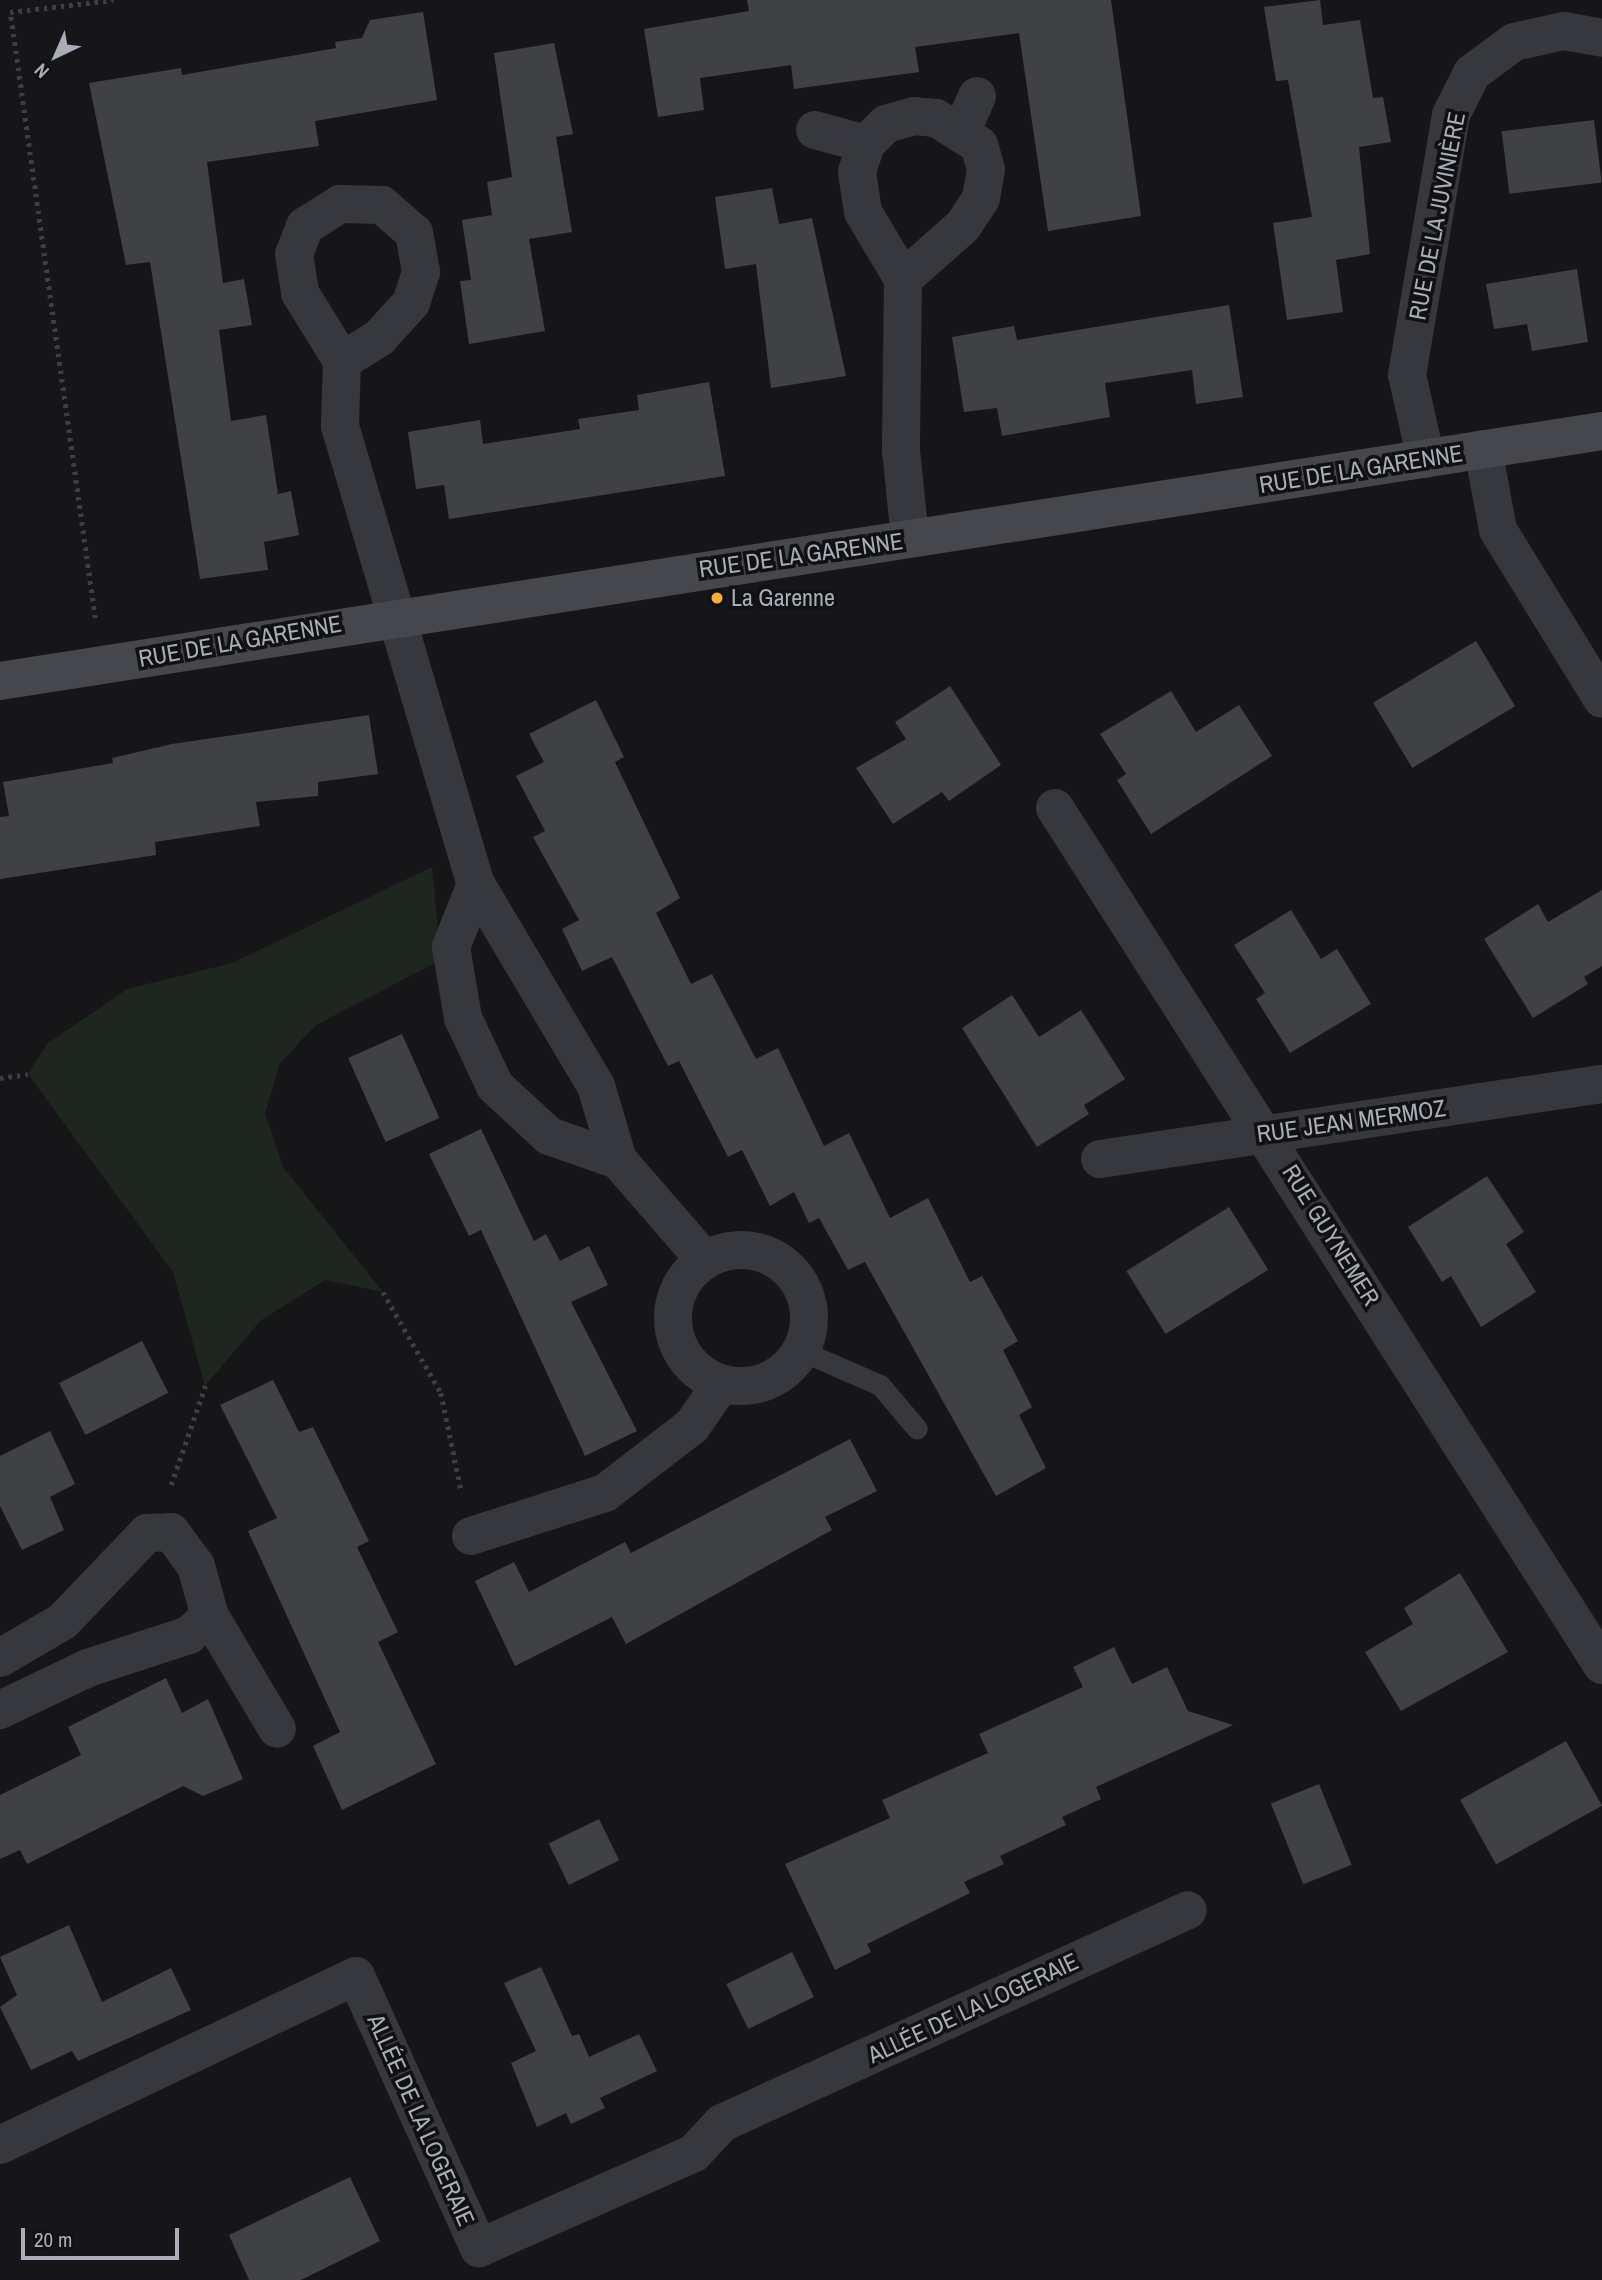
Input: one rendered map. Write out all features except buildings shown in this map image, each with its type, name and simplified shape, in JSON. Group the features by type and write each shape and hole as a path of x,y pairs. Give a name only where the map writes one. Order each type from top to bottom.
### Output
{"street":[{"name":"RUE DE LA JUVINIÈRE","path":"1426,459 1407,375 1451,115 1472,73 1514,42 1564,31 1602,38"},
{"path":"962,130 977,96"},
{"path":"903,279 964,226 981,198 986,169 979,145 962,130 914,116 886,124 866,144 857,172 863,212 903,279 901,450 910,539"},
{"path":"815,130 866,144"},
{"path":"342,361 340,426 399,614 476,884 596,1086 618,1160 705,1260"},
{"name":"RUE DE LA GARENNE","path":"0,681 399,614 910,539 1602,431"},
{"path":"1483,449 1498,530 1602,699"},
{"name":"RUE GUYNEMER","path":"1055,808 1268,1133 1602,1665"},
{"path":"476,884 451,947 463,1018 495,1086 549,1136 618,1160"},
{"name":"RUE JEAN MERMOZ","path":"1100,1159 1602,1084"},
{"path":"748,1250 788,1268 808,1307 802,1351 767,1381 721,1384 701,1374 676,1338 677,1294 705,1260 748,1250"},
{"path":"471,1536 605,1493 692,1426 721,1384"},
{"path":"0,1658 64,1621 147,1534 171,1531 197,1566 210,1616 277,1729"},
{"path":"0,1710 88,1668 188,1635 210,1616"},
{"name":"ALLÉE DE LA LOGERAIE","path":"0,2145 356,1976 479,2248 694,2152 722,2123 1188,1910"}],"lane":[{"path":"802,1351 880,1385 917,1429"}],"path":[{"path":"101,663 10,12 113,0"},
{"path":"0,1078 28,1074"},
{"path":"383,1292 441,1393 471,1536"},
{"path":"171,1531 170,1491 205,1386"}],"shaded area":[{"path":"432,867 441,960 316,1025 280,1063 265,1113 283,1167 383,1292 325,1280 260,1321 205,1386 173,1272 28,1074 47,1044 127,989 232,963"}],"place":[{"name":"La Garenne","path":"717,598"}]}
